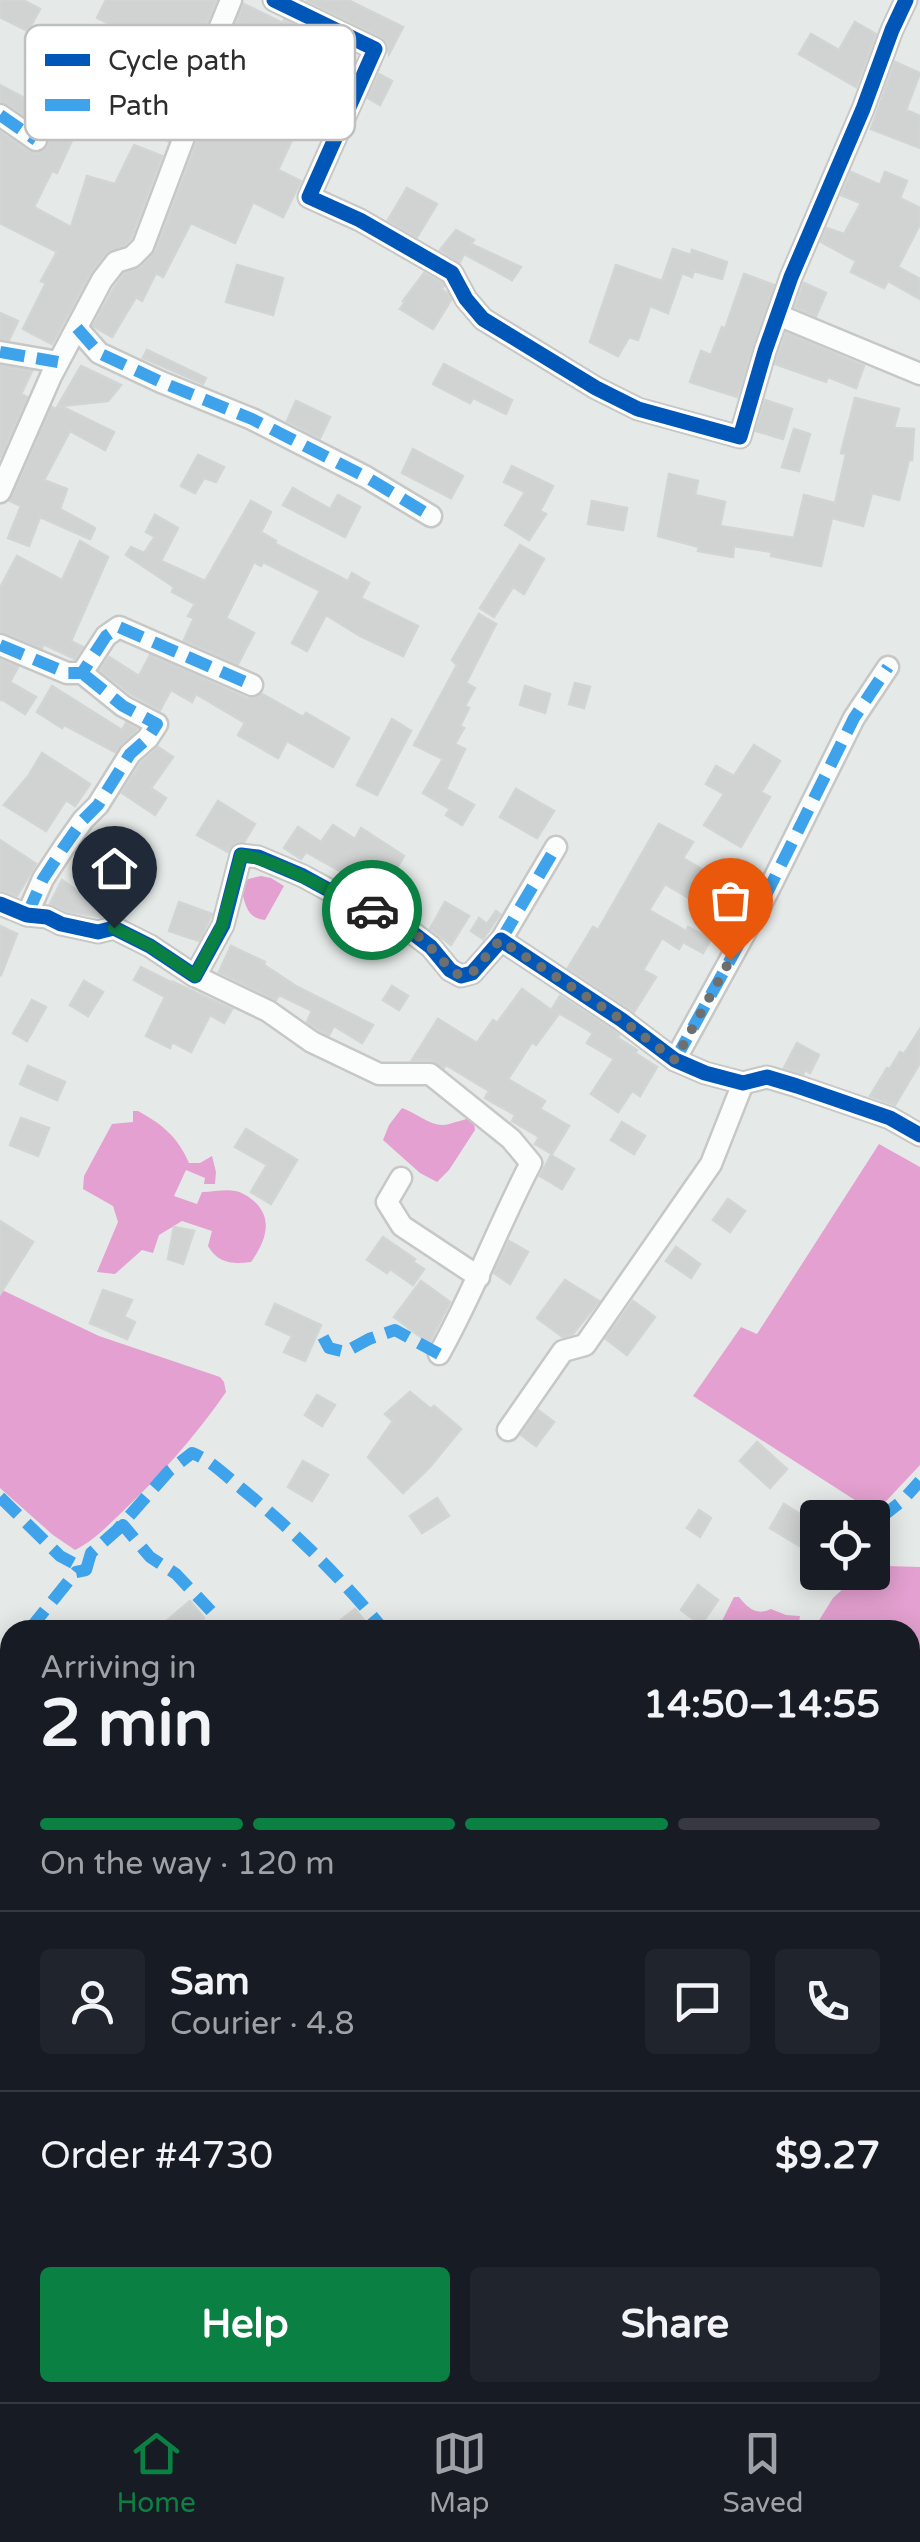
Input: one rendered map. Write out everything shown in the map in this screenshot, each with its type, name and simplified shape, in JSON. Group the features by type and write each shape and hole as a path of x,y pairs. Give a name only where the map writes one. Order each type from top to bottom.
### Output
{"street":[{"path":"221,25 231,0"},
{"path":"274,0 326,25"},
{"path":"334,140 309,197 360,220 452,273 466,300 483,319 596,388 638,409 740,437 791,277 906,0"},
{"path":"355,39 375,49 355,94"},
{"path":"0,115 25,132"},
{"path":"0,492 58,362 109,271 116,262 143,246 183,140"},
{"path":"778,315 920,374"},
{"path":"76,328 99,353 269,428 431,516"},
{"path":"0,352 58,362"},
{"path":"82,674 106,636 118,627 252,685"},
{"path":"0,645 67,673 82,674 122,706 157,724 130,754 98,805 64,847 27,915"},
{"path":"675,1060 767,893 854,718 888,666"},
{"path":"195,976 222,925 241,855 304,876 347,900 392,917 461,976 472,973 500,940 556,847"},
{"path":"0,904 27,915 98,932 114,928 195,976 268,1011 312,1042 379,1074 430,1074 512,1139 531,1163 504,1214 480,1277 439,1354"},
{"path":"500,940 622,1020 675,1060 742,1082 767,1077 890,1118 920,1135"},
{"path":"508,1430 563,1351 585,1344 711,1164 742,1082"},
{"path":"400,1178 387,1202 402,1226 480,1277"},
{"path":"0,2342 0,2365"}],"shaded area":[{"path":"261,876 284,886 265,920 251,914 242,891 248,879"},
{"path":"402,1108 443,1125 473,1118 475,1130 437,1182 420,1173 383,1140"},
{"path":"133,1111 168,1132 189,1163 200,1163 212,1156 215,1184 204,1184 205,1178 186,1170 174,1196 197,1204 202,1192 227,1190 256,1203 266,1225 260,1248 251,1262 221,1260 208,1246 212,1231 182,1221 159,1235 153,1253 142,1250 115,1274 97,1272 118,1222 113,1206 83,1189 84,1176 112,1124 133,1122"},
{"path":"879,1144 920,1167 920,1465 887,1500 855,1500 693,1396 741,1327 757,1334"},
{"path":"0,1289 99,1336 220,1377 224,1382 226,1392 175,1457 108,1526 75,1550 0,1488"},
{"path":"890,1566 920,1567 920,1620 819,1620 842,1590 890,1590"},
{"path":"734,1597 757,1611 771,1609 800,1616 799,1620 723,1619"}],"building":[{"path":"0,0 23,0 40,9 25,30 0,17"},
{"path":"106,0 216,0 206,25 111,25 97,18"},
{"path":"306,0 348,0 403,27 389,54 387,42 381,37"},
{"path":"244,4 294,25 236,25"},
{"path":"855,22 876,34 856,87 799,54 811,34 839,50"},
{"path":"895,62 920,73 906,110 920,116 920,148 871,129"},
{"path":"379,74 392,81 380,105 368,98"},
{"path":"0,85 25,98 25,116 8,104 0,101"},
{"path":"0,132 36,154 48,147 49,140 72,140 57,173 52,171 34,207 71,227 87,176 115,184 134,145 162,156 131,238 106,253 91,272 52,344 23,329 57,252 0,223"},
{"path":"198,140 292,140 278,170 301,181 283,217 253,202 235,243 191,223 163,277 156,273 142,301 136,297 112,337 93,326 124,274 141,267 156,251"},
{"path":"851,172 880,185 885,172 907,181 900,198 920,208 920,224 898,267 920,279 920,299 888,281 884,288 851,272 856,261 821,242 827,228 844,234 861,203 841,195"},
{"path":"407,188 437,204 417,237 388,220"},
{"path":"456,230 474,240 471,244 521,267 512,280 464,254 460,262 440,250"},
{"path":"673,249 691,255 692,250 727,262 722,279 694,271 692,277 682,273 668,313 650,306 638,340 629,337 618,356 590,342 616,265 662,281"},
{"path":"237,265 283,278 273,315 226,302"},
{"path":"424,273 442,283 441,289 451,300 433,329 400,309"},
{"path":"744,274 774,285 737,397 690,382 701,351 711,355 722,327 725,329"},
{"path":"804,283 826,293 816,316 795,307"},
{"path":"0,313 18,321 9,340 0,339"},
{"path":"786,333 864,366 856,388 775,364"},
{"path":"147,350 206,378 203,384 143,358"},
{"path":"444,364 512,400 506,414 473,398 470,403 433,384"},
{"path":"0,366 32,371 21,394 27,397 0,458"},
{"path":"81,366 121,385 108,401 61,406 114,432 105,450 70,431 44,480 67,489 60,509 95,528 90,539 40,517 29,546 8,538 21,506 10,501 52,407 56,409"},
{"path":"855,398 899,409 894,428 914,429 912,460 899,500 872,493 863,526 832,518 821,566 734,546 733,557 698,551 699,547 658,536 669,474 698,481 695,495 725,502 720,526 794,538 804,495 835,503 846,454 841,453"},
{"path":"765,400 792,409 783,439 756,431"},
{"path":"296,401 330,417 320,438 287,421"},
{"path":"794,429 810,434 799,471 782,467"},
{"path":"413,449 463,476 451,498 402,473"},
{"path":"198,455 224,467 216,482 204,478 195,493 181,486"},
{"path":"512,466 553,486 540,511 546,514 529,540 505,525 525,492 504,482"},
{"path":"293,488 330,509 338,495 360,507 345,537 283,505"},
{"path":"251,501 271,512 261,532 274,543 348,581 352,573 369,583 361,598 418,626 403,656 326,615 307,651 292,643 320,591 263,562 261,566 254,562 226,618 254,633 238,664 184,640 194,618 188,616 195,604 172,592 174,587 126,555 131,547 144,553 155,537 146,532 155,515 178,528 161,561 205,581"},
{"path":"592,501 627,508 623,530 588,524"},
{"path":"80,541 108,557 71,641 83,647 75,659 0,631 0,588 17,556 62,580"},
{"path":"520,545 544,559 524,594 513,587 494,617 480,608"},
{"path":"479,614 496,624 466,683 475,688 465,706 469,708 460,726 464,728 455,744 465,749 446,789 474,805 462,825 446,815 450,809 423,793 443,759 414,745 457,665 452,660"},
{"path":"150,655 246,698 262,694 349,738 333,767 287,741 278,758 238,735 245,723 196,694 192,702 171,690 160,710 100,670 109,657 139,676"},
{"path":"0,660 18,667 10,682 36,697 25,714 0,701"},
{"path":"575,683 590,687 584,708 569,704"},
{"path":"52,686 122,730 126,723 137,729 115,752 64,725 62,728 37,712"},
{"path":"525,686 550,694 545,713 520,705"},
{"path":"392,719 411,731 377,795 357,785"},
{"path":"754,745 780,761 761,792 770,797 741,847 704,825 724,794 706,784 716,766 734,776"},
{"path":"158,747 173,757 151,788 166,798 155,815 122,793 141,763"},
{"path":"42,753 90,784 75,806 66,800 46,831 4,805"},
{"path":"516,789 554,811 537,838 500,817"},
{"path":"218,801 255,824 244,842 235,843 228,852 197,835"},
{"path":"659,824 693,842 683,858 713,876 697,903 665,884 649,910 686,931 688,927 711,939 703,953 683,942 679,949 662,938 643,970 656,977 634,1012 568,968 593,927 598,930"},
{"path":"333,825 355,839 361,828 404,856 383,899 340,881 345,874 306,852 301,859 284,848 298,827 321,842"},
{"path":"0,840 36,864 17,896 0,890"},
{"path":"62,880 82,894 87,887 109,896 101,917 50,904"},
{"path":"179,902 212,914 199,941 169,931"},
{"path":"445,902 469,916 451,945 430,929"},
{"path":"496,911 500,914 483,939 471,931 479,918 487,924"},
{"path":"0,926 17,934 1,975 0,974"},
{"path":"231,946 265,962 296,986 373,1025 362,1043 334,1026 329,1035 307,1022 312,1011 279,995 276,1000 219,972"},
{"path":"141,967 232,1009 224,1023 210,1015 191,1052 172,1042 170,1048 146,1036 165,997 134,980"},
{"path":"84,981 103,992 88,1016 70,1005"},
{"path":"392,986 408,996 399,1010 383,1000"},
{"path":"522,989 558,1015 536,1045 532,1042 508,1079 545,1101 540,1109 569,1126 552,1154 535,1144 539,1137 512,1121 515,1115 485,1098 489,1091 446,1065 444,1068 431,1060 412,1060 438,1019 477,1043"},
{"path":"560,996 614,1031 637,1050 635,1053 657,1067 640,1096 632,1091 618,1112 591,1094 614,1059 587,1043 593,1033 552,1009"},
{"path":"32,1000 46,1007 27,1041 13,1033"},
{"path":"920,1029 920,1063 895,1105 870,1096 887,1068 900,1052 904,1054"},
{"path":"797,1043 819,1055 810,1073 784,1068"},
{"path":"28,1066 65,1082 57,1100 20,1084"},
{"path":"21,1118 49,1128 38,1156 10,1145"},
{"path":"622,1122 645,1136 634,1154 611,1140"},
{"path":"246,1129 297,1160 271,1204 251,1192 267,1165 235,1147"},
{"path":"551,1155 574,1169 562,1189 540,1176"},
{"path":"728,1199 745,1211 730,1232 713,1220"},
{"path":"0,1221 33,1242 0,1294"},
{"path":"174,1227 194,1231 183,1264 168,1259"},
{"path":"383,1237 424,1269 413,1285 390,1269 387,1273 367,1260"},
{"path":"509,1241 528,1252 510,1284 494,1273"},
{"path":"676,1247 700,1264 691,1278 666,1261"},
{"path":"565,1280 599,1301 573,1334 563,1337 537,1318"},
{"path":"421,1281 450,1302 429,1343 394,1317"},
{"path":"103,1290 132,1300 124,1317 135,1322 127,1339 90,1323"},
{"path":"633,1301 655,1317 627,1355 606,1339"},
{"path":"275,1304 321,1325 305,1361 284,1352 292,1336 266,1324"},
{"path":"410,1392 461,1429 403,1493 368,1457 393,1421 385,1414"},
{"path":"317,1395 335,1405 322,1426 305,1415"},
{"path":"538,1410 554,1422 536,1446 521,1435"},
{"path":"757,1442 787,1469 770,1488 740,1461"},
{"path":"303,1461 328,1475 312,1501 288,1487"},
{"path":"437,1498 449,1516 422,1533 410,1516"},
{"path":"784,1504 800,1514 800,1546 770,1528"},
{"path":"699,1510 711,1518 700,1537 687,1528"},
{"path":"698,1585 718,1600 704,1620 694,1620 681,1610"},
{"path":"190,1601 204,1618 202,1620 168,1620"},
{"path":"355,1609 364,1620 341,1620"}],"marked path":[{"path":"0,115 25,132"},
{"path":"77,328 99,353 252,419 366,477 431,516"},
{"path":"0,352 58,362"},
{"path":"0,645 67,673 82,673 106,636 119,627 252,685"},
{"path":"675,1060 767,893 854,718 888,667"},
{"path":"27,915 43,879 64,847 98,805 130,754 157,724 123,706 82,673"},
{"path":"501,940 556,847"},
{"path":"323,1337 329,1348 345,1352 395,1330 439,1354"},
{"path":"0,1497 60,1556 86,1570 91,1553 169,1471 192,1453 262,1505 375,1620"},
{"path":"890,1510 920,1481"},
{"path":"117,1530 123,1525 150,1557 176,1574 211,1611"},
{"path":"37,1620 76,1572 86,1570"}],"cycle path":[{"path":"274,0 326,25"},
{"path":"334,140 309,197 360,220 452,273 483,319 596,388 638,409 740,437 791,277 906,0"},
{"path":"355,39 375,49 355,94"},
{"path":"0,904 27,915 98,932 114,928 195,976 223,925 241,855 258,857 392,917 461,976 472,973 501,940 675,1060 743,1083 767,1077 797,1086 890,1118 920,1135"}],"way so far":[{"path":"372,910 392,917 461,976 472,973 500,940 511,945 675,1060 730,960"}],"route":[{"path":"114,928 195,976 222,925 241,855 304,876 372,910"}]}
